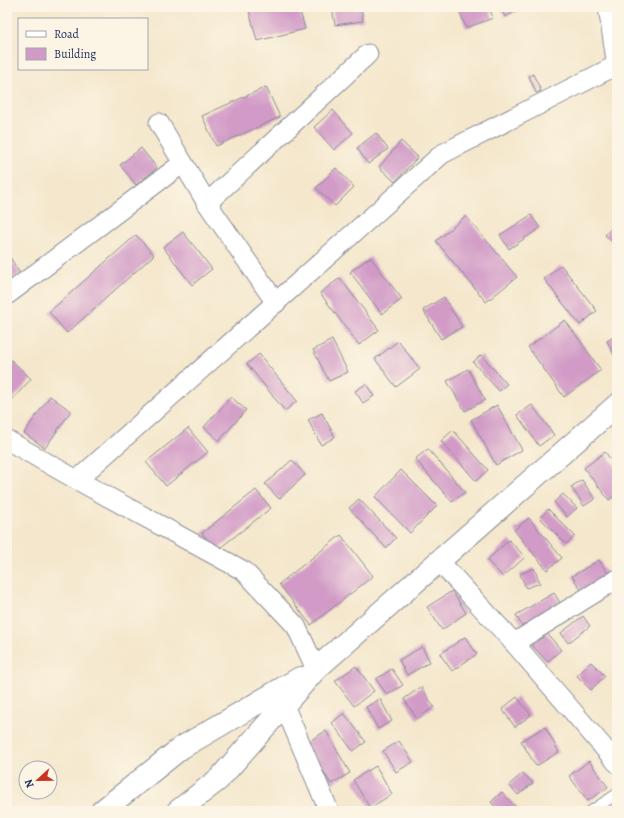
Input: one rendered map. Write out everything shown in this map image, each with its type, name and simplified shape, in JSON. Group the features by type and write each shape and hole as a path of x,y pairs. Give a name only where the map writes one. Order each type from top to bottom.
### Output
{"highway":[{"path":"178,811 219,779 316,669 617,405"},
{"path":"102,811 181,748 316,669"}],"street":[{"path":"77,480 442,154 617,66 608,7"},
{"path":"207,203 368,54"},
{"path":"159,123 207,203 276,303"},
{"path":"7,295 183,163"},
{"path":"7,440 244,571 296,626 316,669"},
{"path":"439,561 514,643 617,763"},
{"path":"514,643 617,579"},
{"path":"284,705 329,811"}],"lane":[{"path":"591,811 617,794"}],"building":[{"path":"259,7 299,7 305,29 257,41 249,10"},
{"path":"332,7 361,7 363,21 335,25"},
{"path":"458,7 489,7 493,18 466,28"},
{"path":"500,7 525,7 505,17"},
{"path":"533,74 541,91 536,93 529,76"},
{"path":"266,87 280,117 216,146 202,116"},
{"path":"333,110 353,133 334,150 314,127"},
{"path":"376,133 388,149 368,164 357,148"},
{"path":"401,141 418,157 395,182 379,167"},
{"path":"141,148 157,168 136,185 120,165"},
{"path":"336,168 354,187 335,206 316,188"},
{"path":"531,215 540,228 509,249 500,235"},
{"path":"466,216 517,277 486,302 436,241"},
{"path":"617,222 617,246 605,235"},
{"path":"183,232 212,269 192,285 163,247"},
{"path":"136,235 154,255 67,333 49,312"},
{"path":"7,252 20,274 7,282"},
{"path":"370,257 402,299 382,314 350,272"},
{"path":"561,265 597,311 580,325 544,279"},
{"path":"340,278 379,330 359,345 320,293"},
{"path":"444,297 462,327 441,339 423,310"},
{"path":"565,320 601,370 564,397 528,347"},
{"path":"617,335 617,360 607,341"},
{"path":"332,340 348,372 329,381 313,350"},
{"path":"398,341 420,369 396,387 375,359"},
{"path":"259,354 297,401 285,411 247,364"},
{"path":"481,355 507,384 499,391 473,362"},
{"path":"7,356 31,379 11,401 7,397"},
{"path":"468,369 485,400 465,411 447,381"},
{"path":"366,384 374,396 363,403 355,391"},
{"path":"50,396 71,411 45,448 24,433"},
{"path":"231,397 246,410 219,441 204,427"},
{"path":"497,405 522,450 496,465 471,420"},
{"path":"532,405 554,435 539,446 517,415"},
{"path":"322,413 335,437 321,445 308,420"},
{"path":"188,428 208,452 166,486 146,462"},
{"path":"453,430 488,470 476,481 441,441"},
{"path":"428,449 465,492 452,502 415,459"},
{"path":"605,452 617,468 617,494 609,500 584,468"},
{"path":"292,460 305,475 279,499 265,484"},
{"path":"401,470 437,506 410,533 375,497"},
{"path":"582,480 595,499 584,506 571,487"},
{"path":"256,490 271,508 216,551 202,533"},
{"path":"563,494 577,508 567,517 554,502"},
{"path":"359,499 396,538 386,548 349,508"},
{"path":"548,509 575,536 566,544 540,518"},
{"path":"529,518 562,558 547,570 514,530"},
{"path":"341,535 373,576 311,625 279,584"},
{"path":"509,540 525,557 503,577 487,560"},
{"path":"599,560 610,577 583,593 572,576"},
{"path":"534,568 540,583 526,588 520,574"},
{"path":"452,591 466,613 442,630 427,607"},
{"path":"554,593 562,606 523,628 516,615"},
{"path":"583,616 590,626 568,643 561,633"},
{"path":"545,631 561,650 547,662 531,644"},
{"path":"465,637 477,654 452,671 440,654"},
{"path":"422,647 430,662 407,675 399,660"},
{"path":"591,662 605,676 591,690 577,676"},
{"path":"356,666 374,691 354,706 335,681"},
{"path":"392,669 403,685 387,695 376,679"},
{"path":"421,687 434,707 417,719 404,699"},
{"path":"517,697 531,715 515,727 502,709"},
{"path":"380,699 392,721 378,729 366,707"},
{"path":"344,713 366,742 353,751 332,723"},
{"path":"545,727 559,752 536,766 521,741"},
{"path":"326,731 350,773 331,784 306,743"},
{"path":"399,741 413,762 396,772 383,751"},
{"path":"589,761 608,787 588,801 569,776"},
{"path":"376,766 392,794 370,808 353,780"},
{"path":"523,773 533,783 518,795 509,785"},
{"path":"502,792 517,808 513,811 499,811 491,802"}]}
